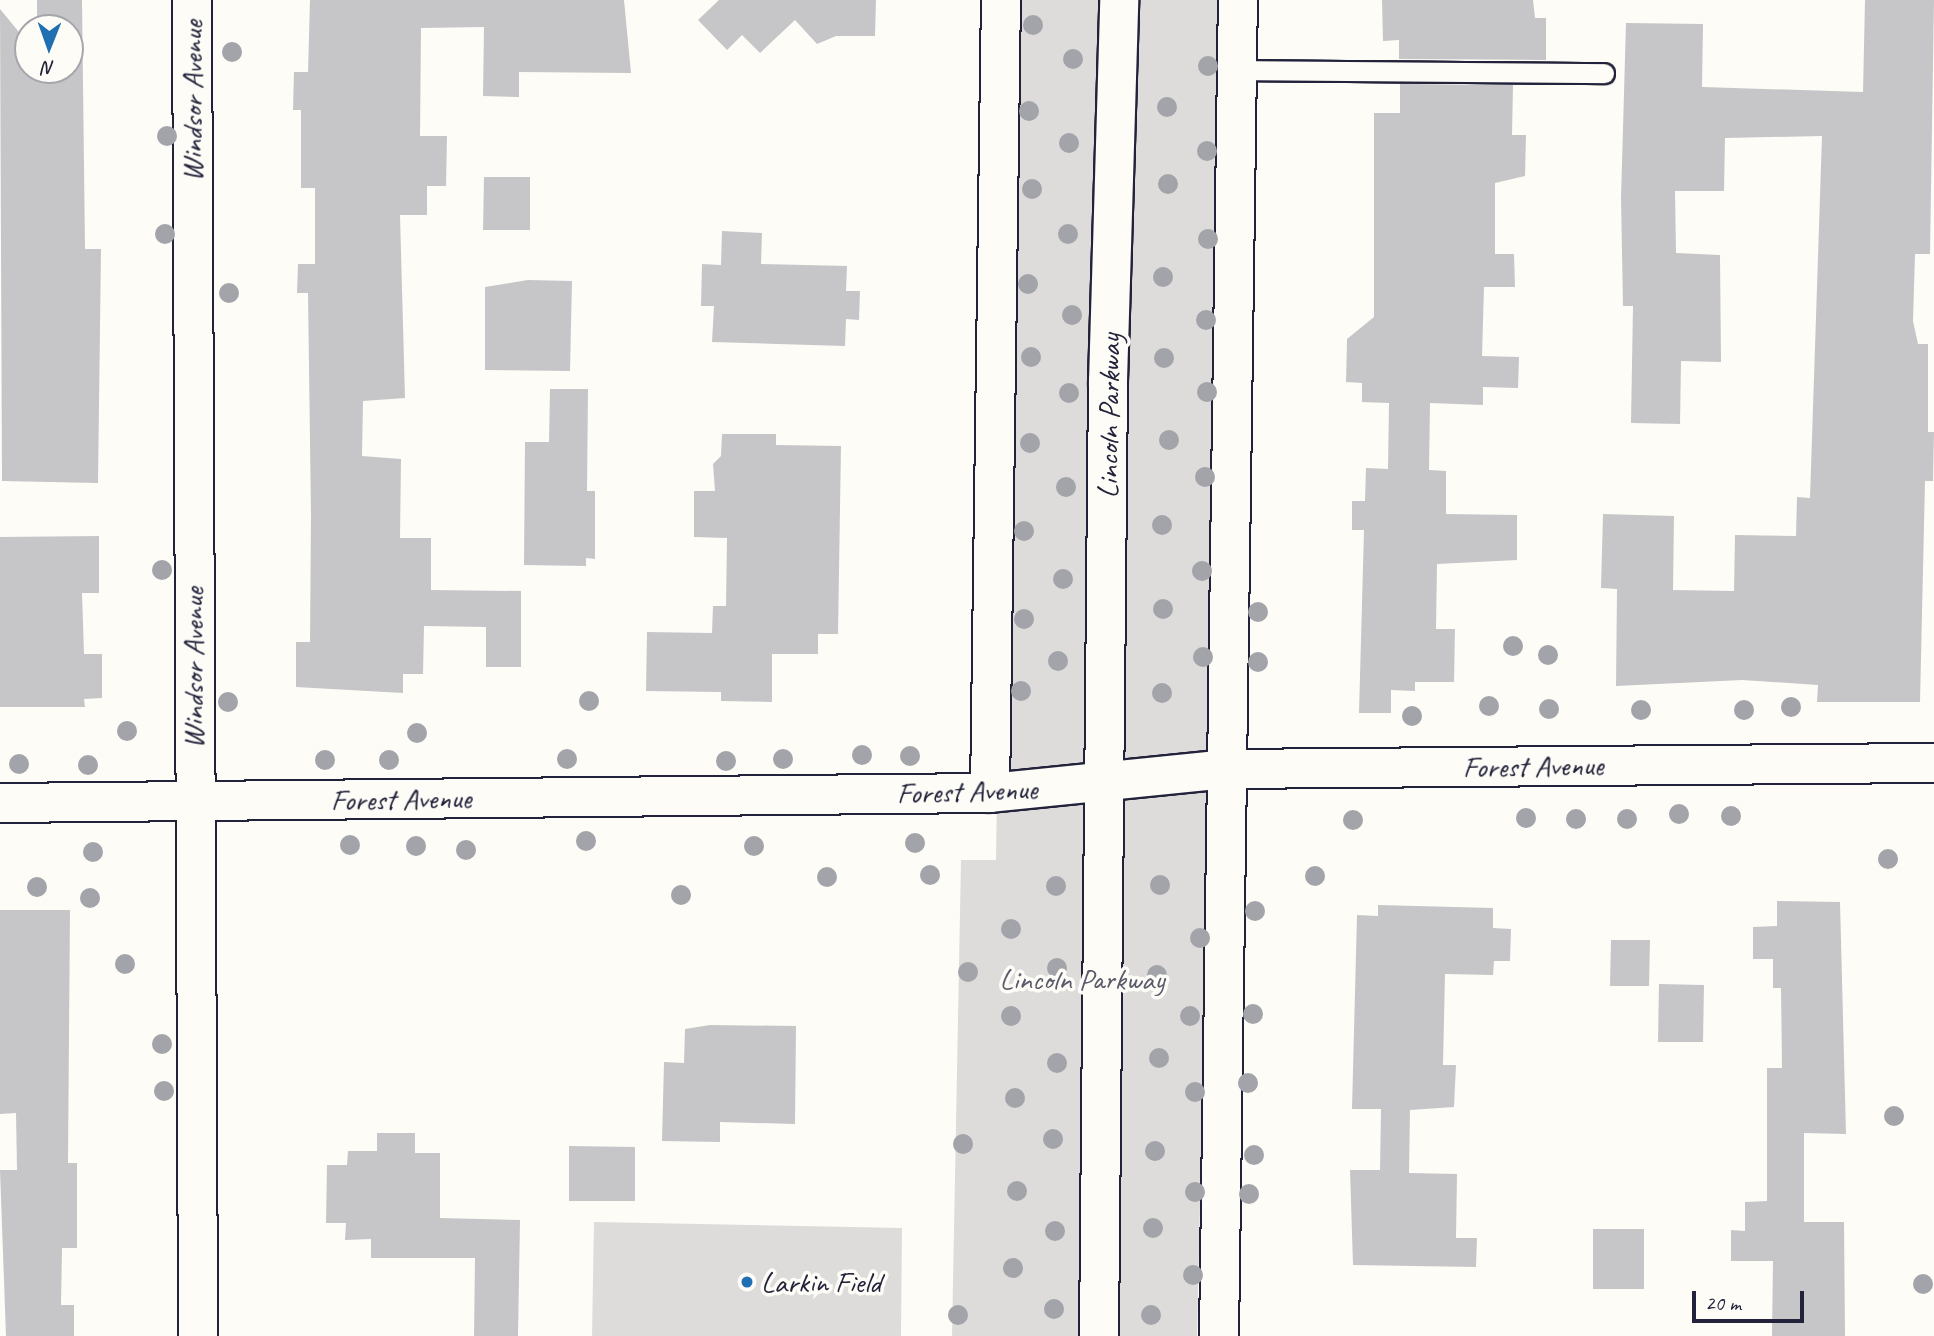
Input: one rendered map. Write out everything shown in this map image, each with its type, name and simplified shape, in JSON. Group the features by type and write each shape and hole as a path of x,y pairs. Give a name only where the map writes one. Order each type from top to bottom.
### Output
{"street":[{"name":"Windsor Avenue","path":"192,0 193,801 198,1336"},
{"path":"990,793 1001,0"},
{"name":"Lincoln Parkway","path":"1099,1336 1108,382 1119,0"},
{"path":"1219,1336 1238,0"},
{"name":"Forest Avenue","path":"0,803 990,793 1227,769 1934,763"}],"lane":[{"path":"1237,70 1604,73"}],"green space":[{"name":"Lincoln Parkway","path":"1009,0 1228,0 1197,1336 952,1336 961,860 996,860"},
{"name":"Larkin Field","path":"594,1222 902,1228 901,1336 592,1336"}],"building":[{"path":"37,0 82,0 82,14 37,14"},
{"path":"310,0 624,0 631,73 519,72 519,97 483,96 484,27 421,28 420,136 447,136 446,186 427,186 427,215 400,215 405,398 363,401 362,456 401,459 400,538 431,538 431,590 521,591 521,667 486,667 486,627 424,626 423,674 403,674 403,693 296,687 296,642 310,642 311,515 308,293 297,293 298,264 315,264 315,188 301,188 301,110 293,110 294,72 308,72"},
{"path":"719,0 876,0 875,36 836,36 817,44 795,20 760,53 742,35 727,50 698,20"},
{"path":"1382,0 1533,0 1535,18 1546,18 1546,60 1399,59 1399,40 1383,41"},
{"path":"1865,0 1934,0 1930,254 1915,254 1913,321 1918,344 1928,344 1928,432 1934,432 1933,481 1925,481 1920,702 1817,702 1818,685 1742,680 1616,686 1617,589 1601,588 1603,514 1674,516 1673,590 1734,591 1735,535 1796,536 1797,497 1810,498 1822,136 1725,138 1724,191 1675,191 1676,253 1720,255 1721,362 1681,361 1680,424 1631,423 1633,306 1623,306 1621,198 1626,23 1703,24 1702,87 1863,92"},
{"path":"0,9 14,26 14,84 83,84 85,249 101,249 98,483 2,481"},
{"path":"1400,84 1513,85 1512,135 1526,135 1525,176 1495,183 1495,254 1514,254 1515,287 1484,287 1482,356 1519,357 1518,388 1483,387 1483,405 1430,403 1429,470 1446,471 1446,514 1517,515 1517,560 1437,564 1436,629 1455,629 1454,682 1415,682 1415,691 1391,690 1391,713 1359,713 1364,530 1352,530 1352,501 1365,501 1366,468 1388,469 1389,403 1362,402 1362,383 1346,382 1347,339 1374,317 1374,113 1400,113"},
{"path":"484,177 530,177 530,230 483,230"},
{"path":"722,231 762,233 761,264 847,266 846,291 860,291 859,320 846,319 845,346 712,342 714,306 701,306 702,264 721,265"},
{"path":"528,280 572,281 570,371 485,370 485,287"},
{"path":"550,389 588,389 587,491 595,491 595,559 586,558 586,566 524,565 525,442 549,442"},
{"path":"722,434 776,434 776,445 841,446 838,634 818,634 818,654 772,654 772,702 721,701 721,692 646,691 647,632 712,633 713,606 726,606 727,538 694,537 694,491 715,491 713,464 721,456"},
{"path":"99,536 99,593 82,593 84,654 102,654 102,698 84,699 85,707 0,707 0,537"},
{"path":"1777,901 1840,902 1846,1134 1804,1133 1804,1222 1844,1222 1845,1336 1772,1336 1773,1261 1731,1261 1731,1230 1745,1231 1745,1202 1767,1201 1767,1068 1782,1068 1781,988 1773,988 1773,959 1753,959 1753,927 1777,926"},
{"path":"1378,905 1493,908 1493,928 1511,929 1510,961 1494,961 1493,975 1445,974 1443,1065 1456,1065 1454,1107 1410,1110 1409,1173 1457,1174 1456,1238 1477,1238 1476,1267 1353,1265 1350,1170 1380,1170 1381,1109 1352,1109 1357,915 1378,916"},
{"path":"0,910 70,910 68,1163 77,1163 77,1248 62,1248 61,1305 74,1305 74,1336 6,1336 0,1170 17,1170 16,1113 0,1114"},
{"path":"1611,940 1650,940 1649,986 1610,986"},
{"path":"1659,984 1704,985 1703,1042 1658,1042"},
{"path":"710,1025 796,1026 795,1124 720,1122 720,1142 662,1141 664,1062 684,1063 685,1029"},
{"path":"377,1133 415,1133 415,1153 440,1153 440,1218 520,1220 518,1336 474,1336 475,1258 371,1258 371,1239 345,1240 346,1223 326,1223 327,1165 347,1165 348,1151 377,1151"},
{"path":"569,1146 635,1147 635,1201 569,1201"},
{"path":"1593,1229 1644,1229 1644,1289 1593,1289"}],"place":[{"name":"Larkin Field","path":"747,1282"}]}
